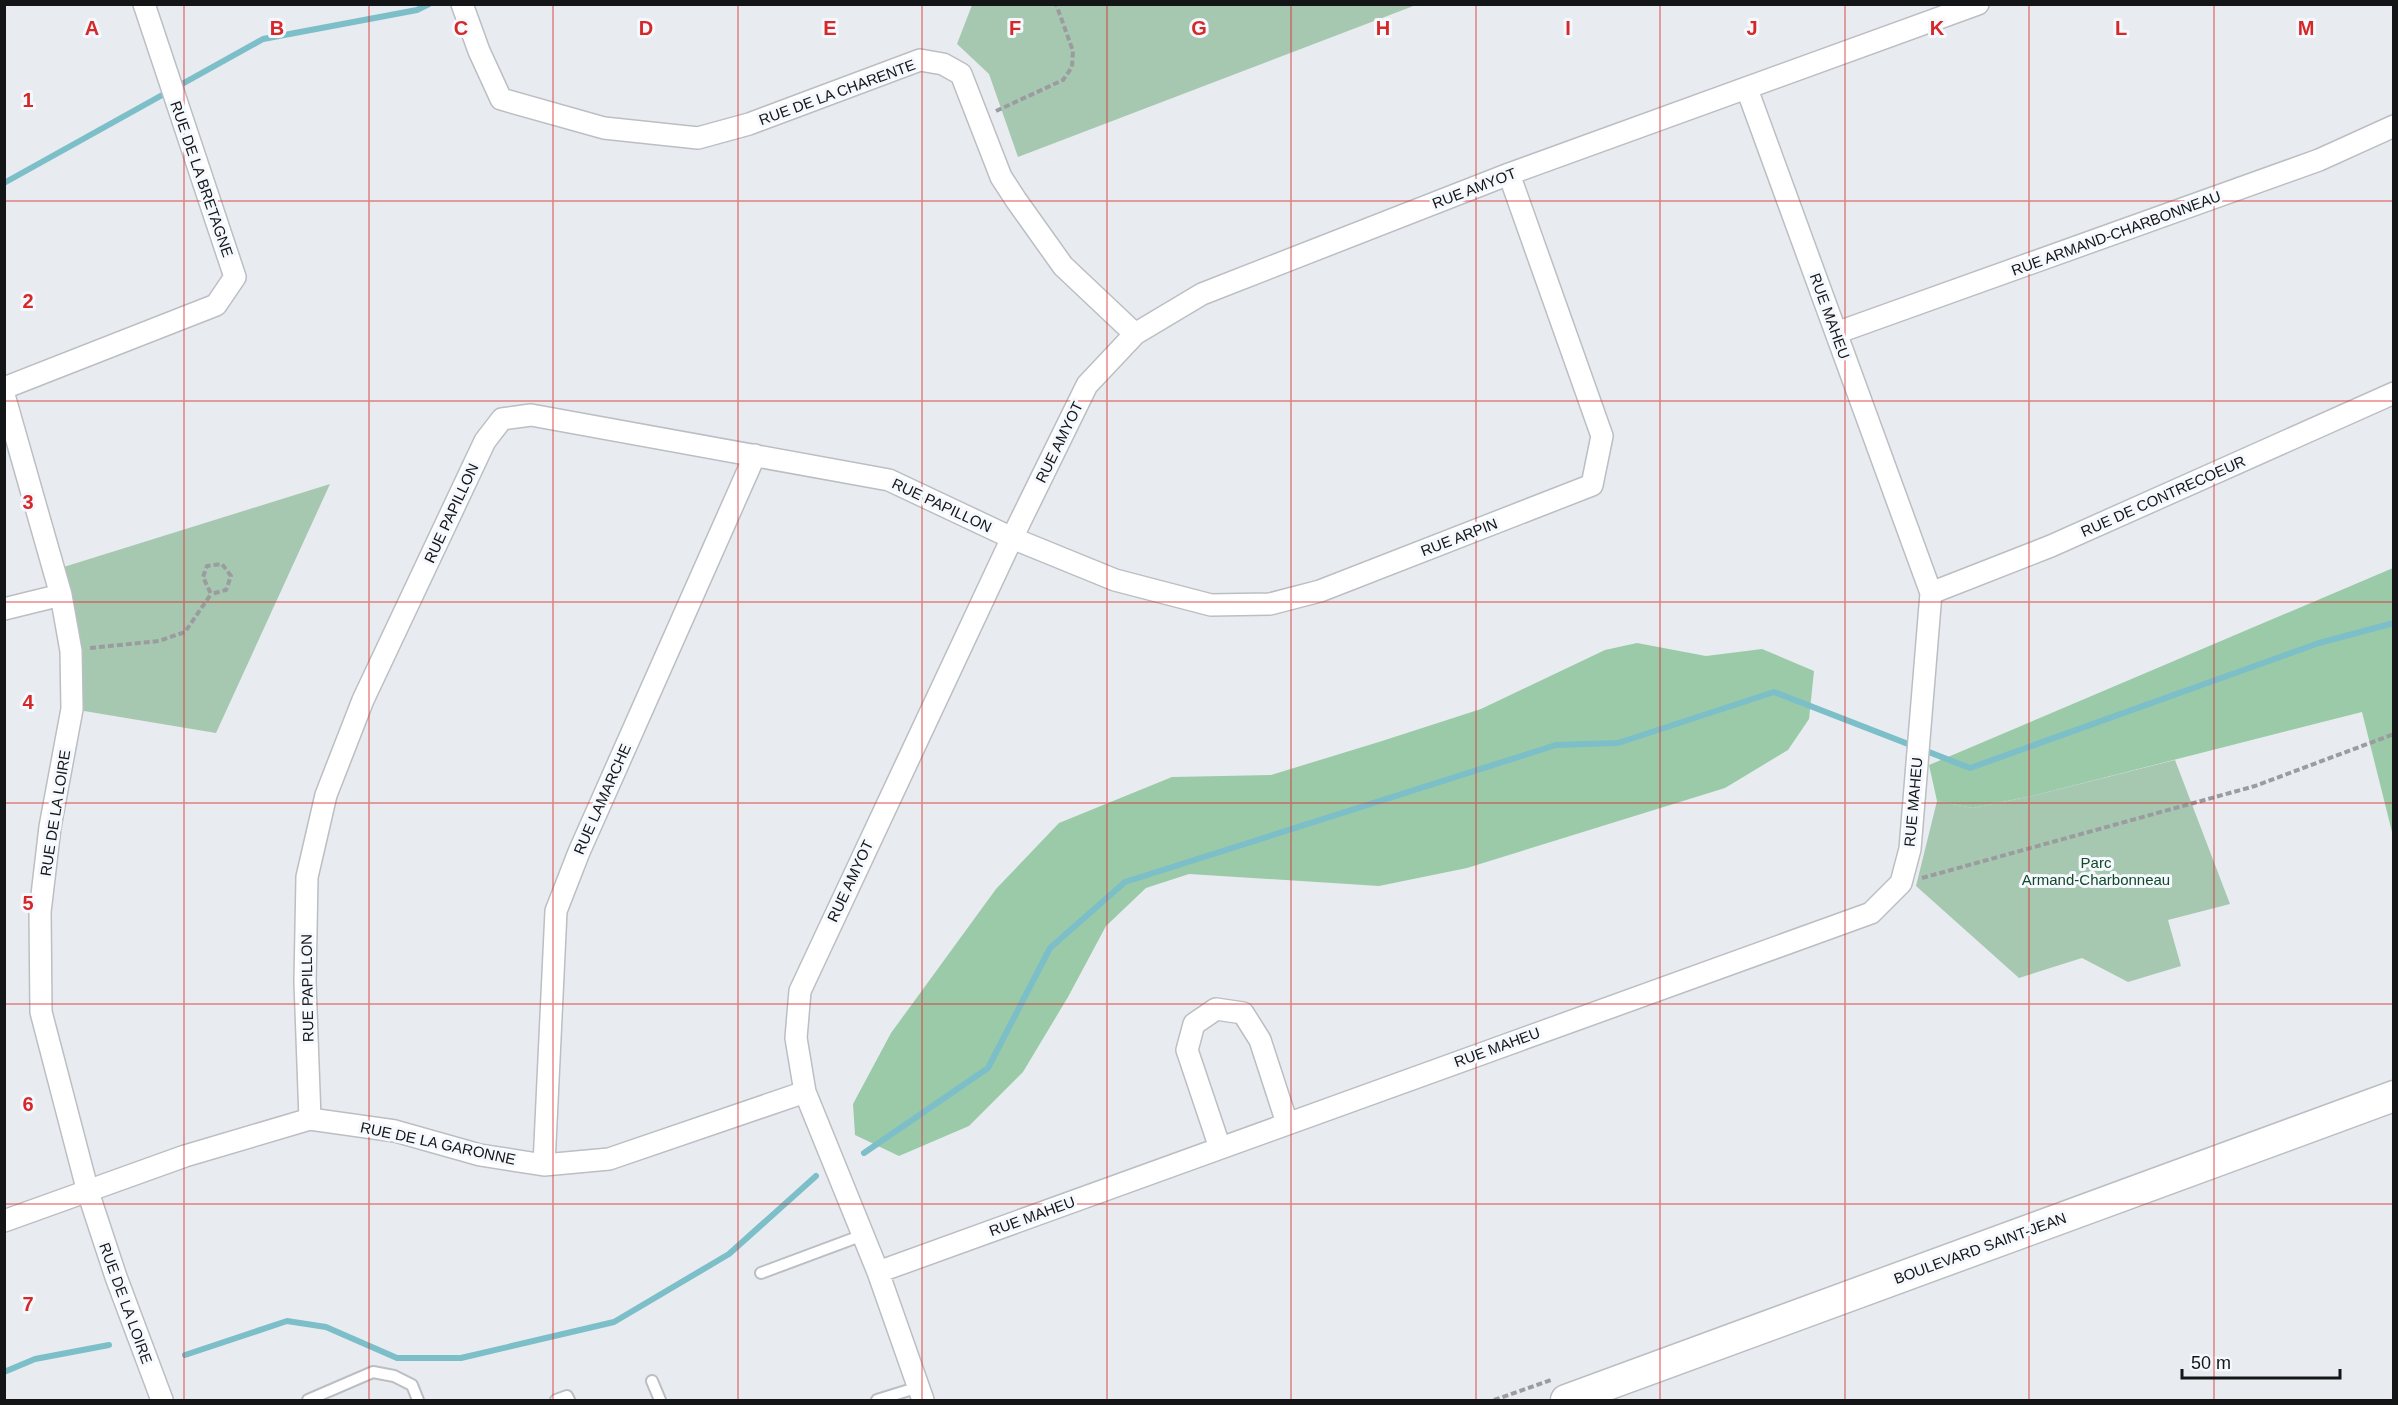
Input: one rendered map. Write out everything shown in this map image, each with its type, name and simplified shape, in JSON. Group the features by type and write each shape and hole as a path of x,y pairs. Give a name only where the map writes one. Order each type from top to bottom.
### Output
{"street":[{"name":"RUE DE LA BRETAGNE","path":"4,388 216,305 235,277 144,4"},
{"name":"RUE DE LA CHARENTE","path":"462,4 479,51 501,99 604,128 698,138 749,124 920,60 943,64 961,74 1001,177 1022,210 1063,266 1135,334"},
{"name":"RUE AMYOT","path":"921,1394 878,1272 805,1092 796,1038 800,991 1012,537 1087,385 1135,334 1202,294 1509,174 1978,4"},
{"name":"RUE MAHEU","path":"878,1272 1871,913 1901,884 1910,849 1931,593 1747,89"},
{"name":"RUE ARMAND-CHARBONNEAU","path":"1836,333 2319,160 2394,126"},
{"name":"RUE ARPIN","path":"1012,537 1115,580 1211,605 1270,604 1320,591 1592,485 1602,436 1509,174"},
{"name":"RUE DE CONTRECOEUR","path":"1931,593 2052,546 2394,393"},
{"name":"RUE DE LA LOIRE","path":"4,395 61,595 72,651 72,709 50,827 40,912 41,1012 88,1192 116,1277 162,1401"},
{"name":"RUE PAPILLON","path":"310,1119 305,982 307,877 326,795 363,700 485,441 502,419 531,415 889,480 1012,537"},
{"name":"RUE LAMARCHE","path":"544,1165 556,911 579,852 755,455"},
{"path":"4,609 61,595"},
{"path":"1220,1148 1187,1050 1194,1024 1216,1009 1243,1013 1260,1040 1287,1123"},
{"name":"RUE DE LA GARONNE","path":"4,1221 186,1156 310,1119 395,1131 480,1155 544,1165 609,1159 805,1092"},
{"name":"BOULEVARD SAINT-JEAN","path":"1566,1401 2394,1095"}],"lane":[{"path":"761,1273 863,1235"},
{"path":"308,1401 373,1372 394,1376 412,1385 418,1401"},
{"path":"652,1381 660,1401"},
{"path":"877,1401 921,1394"},
{"path":"556,1401 567,1396 569,1401"}],"path":[{"path":"979,118 1063,80 1072,67 1073,51 1056,4"},
{"path":"72,651 159,641 185,632 211,594 226,590 231,576 222,564 207,566 203,577 211,594"},
{"path":"1901,884 2255,786 2394,734"}],"green space":[{"path":"972,4 1416,5 1018,157 989,74 957,44"},
{"path":"330,484 216,733 72,709 54,570"},
{"path":"2393,568 2393,836 2362,712 2036,795 1973,808 1937,801 1929,765"},
{"path":"1637,643 1706,656 1762,649 1814,671 1809,719 1788,750 1725,788 1467,868 1379,886 1189,874 1146,888 1106,926 1068,997 1023,1072 969,1126 899,1156 855,1135 853,1104 891,1033 996,889 1059,823 1172,777 1271,775 1382,741 1481,709 1605,650"},
{"name":"Parc Armand-Charbonneau","path":"2175,760 2230,904 2168,920 2181,966 2128,982 2082,958 2019,978 1916,886 1937,801 1973,808 2036,795"}],"waterway":[{"path":"4,183 263,39 417,10 429,4"},
{"path":"864,1153 988,1068 1050,948 1125,882 1556,745 1618,743 1774,692 1970,768 2319,643 2394,623"},
{"path":"185,1355 287,1321 326,1327 397,1358 461,1358 614,1322 729,1254 816,1176"},
{"path":"4,1372 35,1359 109,1345"}]}
